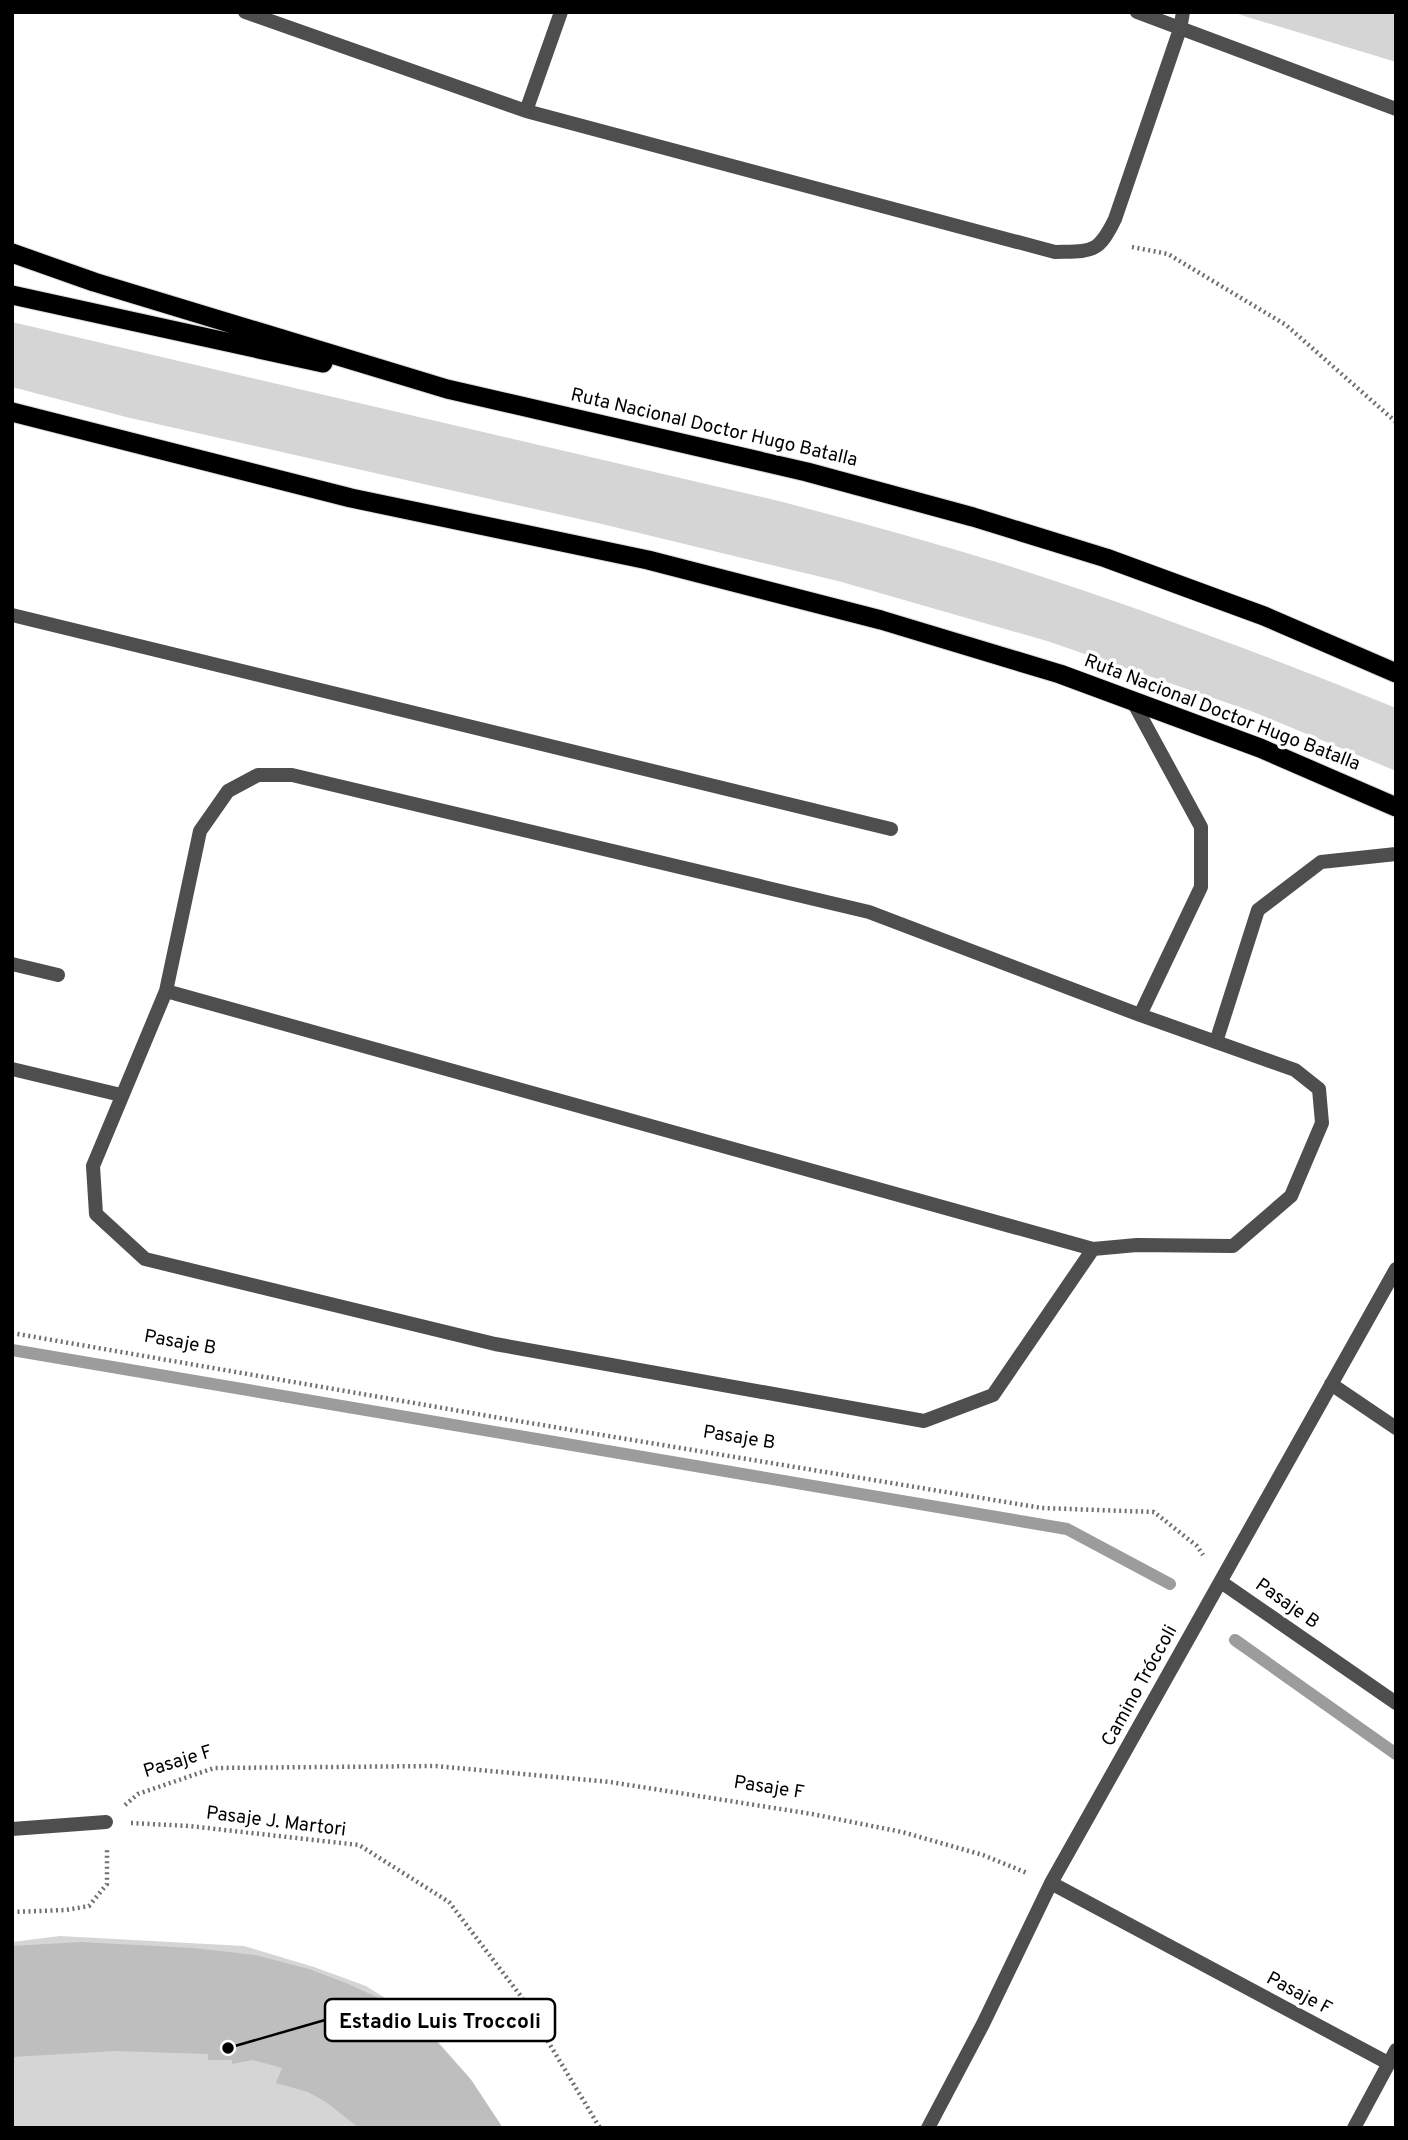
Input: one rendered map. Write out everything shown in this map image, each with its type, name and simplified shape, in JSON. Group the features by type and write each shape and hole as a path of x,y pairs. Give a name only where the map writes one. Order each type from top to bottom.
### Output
{"highway":[{"name":"Ruta Nacional Doctor Hugo Batalla","path":"12,253 94,282 447,388 807,472 973,517 1106,558 1264,616 1396,673"},
{"path":"12,295 447,388"},
{"name":"Ruta Nacional Doctor Hugo Batalla","path":"12,412 351,498 687,570 881,620 1060,674 1132,700 1259,748 1396,807"}],"street":[{"path":"245,12 526,111 1055,252 1086,251 1103,242 1115,219 1184,12"},
{"path":"526,111 561,12"},
{"path":"1137,12 1396,109"},
{"path":"12,615 891,829"},
{"path":"1132,700 1201,827 1201,887 1140,1015"},
{"path":"166,991 1093,1249 1137,1245 1233,1246 1291,1196 1322,1123 1319,1089 1295,1070 1140,1015 869,912 292,775 258,775 228,791 200,831 166,991 93,1166 96,1214 145,1259 495,1344 925,1421 993,1395 1093,1249"},
{"path":"1216,1042 1258,910 1321,862 1396,855"},
{"path":"12,964 58,975"},
{"path":"12,1069 121,1095"},
{"name":"Camino Tróccoli","path":"928,2128 983,2024 1051,1883 1396,1269"},
{"path":"1331,1384 1396,1428"},
{"name":"Pasaje B","path":"1221,1582 1396,1703"},
{"path":"12,1829 106,1822"},
{"name":"Pasaje F","path":"1051,1883 1392,2056"},
{"path":"1354,2128 1392,2056"}],"path":[{"path":"1103,242 1168,254 1286,325 1396,422"},
{"name":"Pasaje B","path":"12,1333 1042,1508 1154,1512 1197,1546 1221,1582"},
{"name":"Pasaje F","path":"106,1822 138,1794 214,1768 436,1766 610,1782 812,1814 902,1832 983,1855 1051,1883"},
{"path":"12,1912 65,1910 89,1906 107,1884 106,1822"},
{"name":"Pasaje J. Martori","path":"106,1822 189,1826 359,1845 449,1902 520,1995 600,2128"}],"shaded area":[{"path":"1231,12 1396,12 1396,62"},
{"path":"12,322 779,501 947,547 1053,580 1201,632 1396,708 1396,771 1251,711 1047,641 838,581 606,525 126,417 12,387"},
{"path":"60,1936 244,1946 366,1986 417,2018 469,2077 500,2128 12,2128 12,1942"}],"building":[{"path":"81,1942 193,1948 255,1955 309,1969 346,1983 381,1999 413,2021 438,2043 472,2081 503,2128 359,2128 326,2102 308,2092 276,2083 282,2068 253,2060 232,2064 232,2060 208,2060 208,2054 116,2051 12,2057 12,1946"}],"waterway":[{"path":"12,1350 1067,1529 1170,1584"},
{"path":"1235,1640 1396,1754"}],"place":[{"name":"Estadio Luis Troccoli","path":"228,2048"}]}
